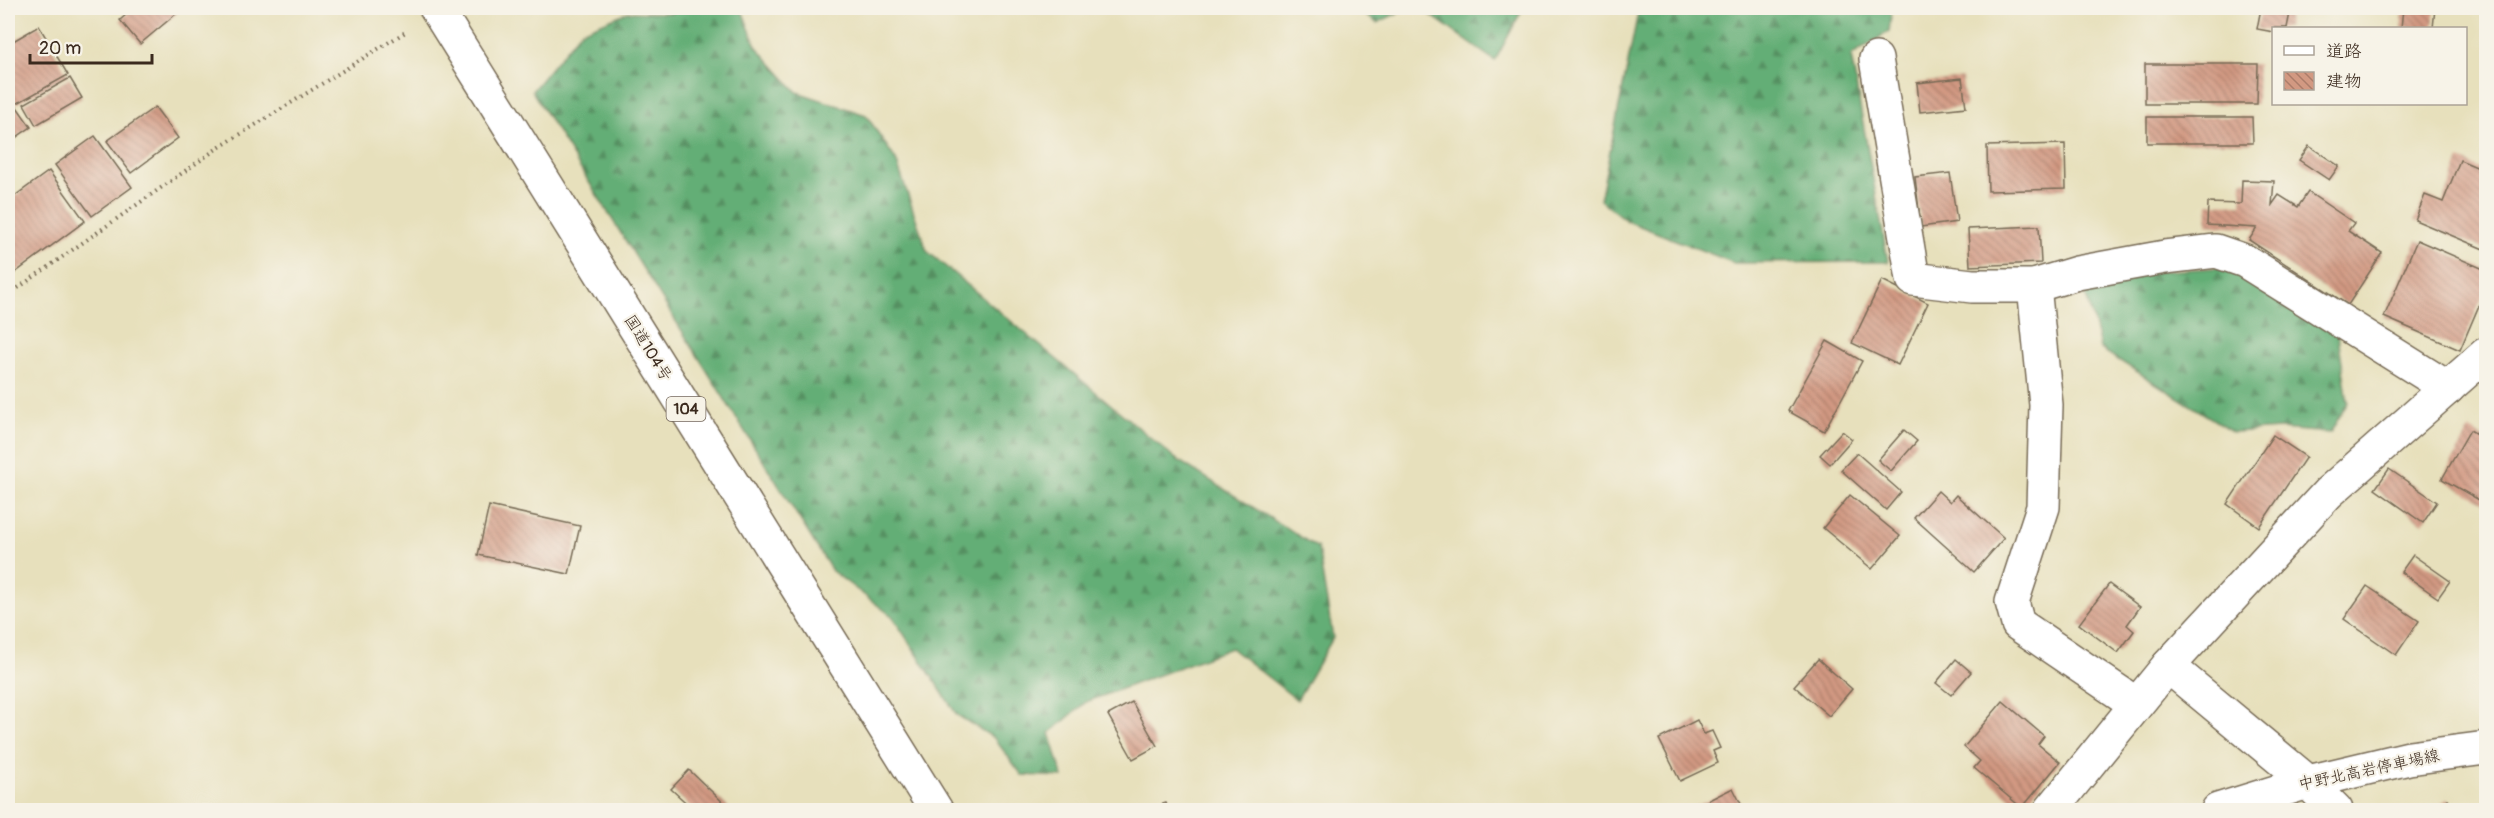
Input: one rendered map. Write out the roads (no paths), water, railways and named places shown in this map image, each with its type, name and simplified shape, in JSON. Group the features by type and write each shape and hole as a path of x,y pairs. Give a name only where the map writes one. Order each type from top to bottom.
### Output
{"main road":[{"name":"国道104号","path":"437,9 936,810"},
{"path":"1876,59 1913,279 1972,286 2034,286 2088,271 2165,257 2216,251 2245,261 2448,388"},
{"path":"2034,286 2046,405 2043,507 2012,602 2018,624 2136,704"},
{"path":"2051,810 2168,666 2328,493 2487,354"},
{"path":"2168,666 2308,782 2336,810"},
{"name":"中野北高岩停車場線","path":"2218,810 2308,782 2409,759 2487,748"}]}
